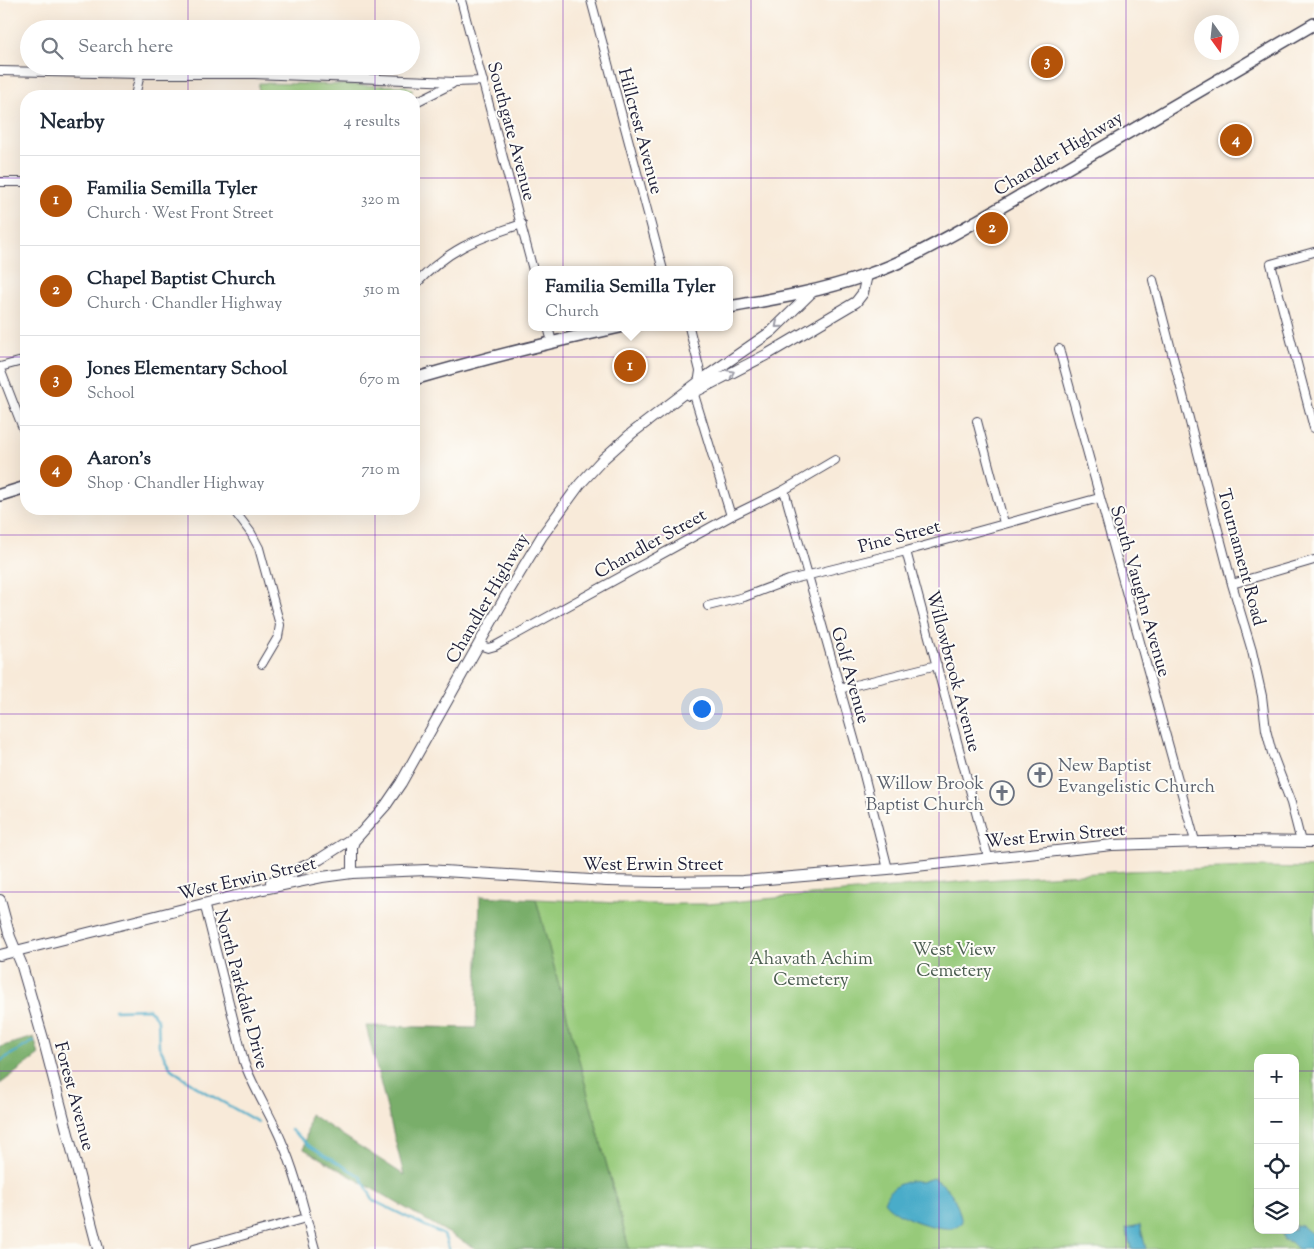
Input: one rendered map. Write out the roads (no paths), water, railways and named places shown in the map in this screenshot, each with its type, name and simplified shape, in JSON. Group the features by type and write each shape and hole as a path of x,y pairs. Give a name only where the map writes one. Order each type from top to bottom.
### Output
{"main road":[{"name":"Chandler Highway","path":"867,275 951,236 1314,24"},
{"path":"733,306 813,291 867,275"},
{"path":"420,377 552,342 602,331"},
{"path":"0,494 20,489"}],"street":[{"name":"Southgate Avenue","path":"461,0 533,266"},
{"name":"Hillcrest Avenue","path":"591,0 662,266"},
{"path":"0,71 20,71"},
{"path":"136,90 140,75"},
{"path":"279,75 455,82 483,81"},
{"path":"420,99 455,82"},
{"path":"0,182 20,182"},
{"path":"420,280 451,252 482,237 522,224"},
{"path":"1314,252 1271,264 1314,428"},
{"name":"Chandler Highway","path":"695,386 768,354 856,302 863,293 867,275"},
{"name":"Tournament Road","path":"1153,280 1232,584 1252,651 1262,696 1266,730 1291,802 1301,842"},
{"name":"Chandler Highway","path":"251,891 315,862 359,833 386,805 402,783 542,536 573,492 595,467 620,444 672,403 772,331 813,291"},
{"path":"549,331 552,342"},
{"path":"690,331 700,370 695,386 731,516"},
{"name":"South Vaughn Avenue","path":"1059,349 1195,842"},
{"path":"20,362 0,368 20,420"},
{"path":"976,421 1004,523"},
{"name":"Chandler Street","path":"479,645 486,648 495,646 731,516 784,490 835,460"},
{"name":"Golf Avenue","path":"784,490 862,767 888,869"},
{"name":"Pine Street","path":"708,606 744,597 789,580 906,551 1099,498"},
{"path":"237,515 259,548 280,625 278,637 262,664"},
{"name":"Willowbrook Avenue","path":"906,551 988,857"},
{"path":"1232,584 1314,560"},
{"path":"839,689 937,665"},
{"name":"Chandler Highway","path":"352,873 352,847 359,833"},
{"name":"West Erwin Street","path":"0,956 251,891 352,873 427,870 587,880 659,882 760,880 888,869 1112,845 1195,842 1314,842"},
{"name":"Forest Avenue","path":"0,900 10,937 18,951 44,1042 98,1249"},
{"name":"North Parkdale Drive","path":"204,903 244,1062 287,1153 315,1249"},
{"path":"194,1249 207,1247 306,1218"}],"water":[{"path":"933,1178 950,1191 956,1202 962,1222 955,1227 935,1227 915,1221 896,1212 884,1201 890,1191 898,1185 909,1181 921,1182"},
{"path":"1140,1225 1146,1249 1131,1249 1126,1228"},
{"path":"1299,1226 1302,1226 1313,1235 1314,1241 1311,1249 1298,1249 1291,1242 1284,1240 1282,1235 1299,1234"}],"waterway":[{"path":"115,1010 149,1009 158,1020 159,1046 171,1069 203,1091 258,1122"},
{"path":"0,1061 34,1041"},
{"path":"291,1130 311,1147 360,1176 374,1201 444,1235 449,1249"}],"place":[{"name":"Jones Elementary School","path":"1047,62"},
{"name":"Aaron's","path":"1236,140"},
{"name":"Chapel Baptist Church","path":"992,228"},
{"name":"Familia Semilla Tyler","path":"630,366"},
{"name":"New Baptist Evangelistic Church","path":"1040,775"},
{"name":"Willow Brook Baptist Church","path":"1002,793"}],"park label":[{"name":"West View Cemetery","path":"954,960"},
{"name":"Ahavath Achim Cemetery","path":"811,968"}]}
